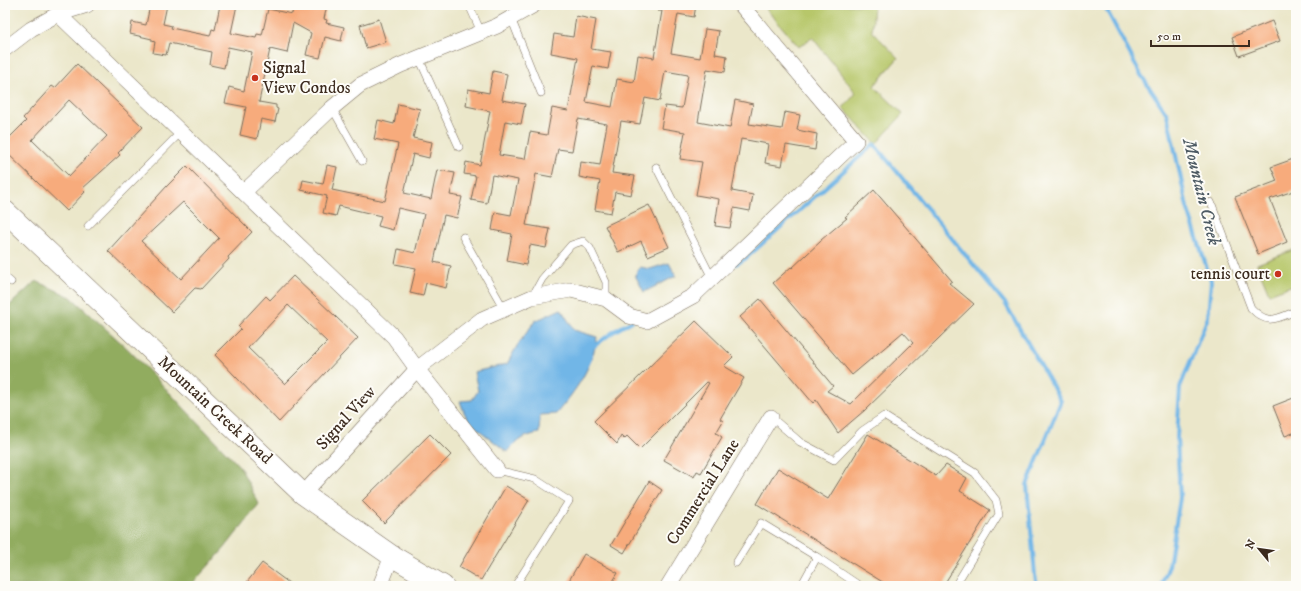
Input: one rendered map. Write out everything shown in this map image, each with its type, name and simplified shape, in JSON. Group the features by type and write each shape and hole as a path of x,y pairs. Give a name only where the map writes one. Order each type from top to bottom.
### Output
{"main road":[{"name":"Mountain Creek Road","path":"5,210 304,494 392,556 443,586"}],"street":[{"path":"5,49 31,29 58,14 87,5"},
{"path":"244,192 332,108 360,85 419,58 497,26 534,5"},
{"path":"606,299 629,316 646,321 693,296 856,141 741,5"},
{"path":"58,14 394,337 417,369 497,470"},
{"name":"Signal View","path":"304,494 417,369 482,319 532,297 570,290 606,299"},
{"name":"Commercial Lane","path":"668,586 771,417"},
{"path":"380,586 392,556"}],"lane":[{"path":"468,5 480,32"},
{"path":"511,18 542,94"},
{"path":"419,58 459,147"},
{"path":"332,108 362,161"},
{"path":"88,226 181,132"},
{"path":"656,167 712,278"},
{"path":"1211,202 1251,308 1259,316 1268,320 1296,311"},
{"path":"463,237 504,309"},
{"path":"532,297 542,279 571,245 583,241 590,248 606,282 606,299"},
{"path":"5,277 11,282"},
{"path":"771,417 800,442 834,460 862,431 884,416 975,473 996,500 999,514 955,586"},
{"path":"497,470 536,479 569,501 516,586"},
{"path":"736,564 761,523 817,557 860,586"},
{"path":"801,586 817,557"}],"green space":[{"path":"763,5 874,5 872,31 898,58 874,86 903,114 876,144 843,108 856,93 812,37 799,47"},
{"name":"tennis court","path":"1296,249 1296,284 1269,294 1257,264"},
{"path":"36,281 71,297 129,350 240,467 259,504 224,549 190,586 5,586 5,308"}],"water":[{"path":"669,263 676,276 644,292 635,275 640,267 650,269"},
{"path":"561,309 574,330 597,337 595,349 587,369 576,388 556,414 540,415 539,433 521,439 507,452 469,422 460,401 472,400 478,391 474,372 507,364 517,346 535,321"}],"building":[{"name":"Signal View Condos","path":"150,5 167,5 163,24 172,26 171,28 210,36 212,29 215,30 220,5 237,5 231,33 256,38 257,34 262,35 268,9 292,14 293,7 310,10 311,5 327,5 324,19 327,20 326,23 344,27 341,41 325,37 320,58 306,55 311,33 293,23 287,53 270,49 259,102 276,105 276,108 278,109 275,122 261,119 257,139 240,135 246,107 225,103 229,87 244,91 252,52 228,47 224,68 210,65 212,52 169,43 166,55 153,53 155,42 152,41 152,39 130,34 132,22 146,25"},
{"path":"658,5 696,5 694,17 678,14 671,53 700,58 705,29 719,31 715,54 727,56 725,72 707,69 698,122 730,128 735,100 753,104 749,124 782,129 785,112 800,115 797,130 817,134 815,150 786,145 782,166 765,163 768,144 741,139 732,191 753,195 750,211 734,208 730,228 715,226 719,199 696,195 702,162 680,159 685,132 661,128 665,106 682,108 688,75 665,71 660,101 645,98 640,124 621,121 612,173 635,176 631,195 615,192 611,213 595,210 600,181 579,177 581,162 600,165 607,124 578,119 572,151 558,149 552,177 536,174 526,225 550,229 546,248 530,245 526,265 507,261 512,234 492,230 495,212 511,215 518,180 492,175 487,203 471,200 476,176 464,174 466,162 480,165 490,111 466,106 468,89 489,93 493,71 507,74 502,100 525,104 521,124 505,121 499,155 525,159 530,132 547,135 552,108 568,111 578,58 551,53 554,34 573,37 576,16 596,20 591,49 611,52 608,69 593,66 586,102 612,107 617,79 634,82 638,55 654,58 662,11 658,11"},
{"path":"379,19 386,42 366,48 360,25"},
{"path":"1272,21 1280,41 1239,56 1232,37"},
{"path":"77,64 143,127 118,153 120,155 82,189 85,192 67,211 5,151 5,142 26,121 23,118 52,86 55,88","holes":["69,100 107,136 69,176 32,140"]},
{"path":"398,104 420,109 413,138 432,142 429,158 413,154 404,193 431,199 437,170 455,173 450,195 462,197 457,218 444,215 434,262 451,266 446,288 426,283 423,296 410,293 416,268 395,264 398,249 415,253 424,214 398,208 393,230 378,226 381,216 339,206 336,216 323,213 327,196 301,190 303,180 323,184 327,165 337,167 332,190 385,201 398,144 374,139 378,120 394,124"},
{"path":"1296,158 1296,190 1270,199 1287,242 1258,254 1235,197 1277,181 1271,167"},
{"path":"187,166 252,232 228,257 229,259 201,289 195,288 172,312 108,251","holes":["183,202 219,238 181,279 141,241"]},
{"path":"874,190 952,281 949,283 974,304 865,410 838,433 816,400 813,403 740,317 760,299 833,386 827,391 851,404 913,343 903,332 852,375 773,283 791,267 792,268 821,240 847,218 845,217"},
{"path":"649,205 669,247 648,256 641,241 618,252 605,226"},
{"path":"293,276 358,338 279,422 215,355 241,329 238,326 266,296 270,300","holes":["288,305 327,342 285,384 248,348"]},
{"path":"696,321 733,357 724,366 744,378 720,419 723,421 716,433 722,437 701,473 697,471 694,477 664,460 709,383 707,382 640,449 627,436 624,439 621,436 617,444 594,421"},
{"path":"1296,397 1296,432 1285,436 1273,406"},
{"path":"430,434 451,455 384,523 362,501"},
{"path":"868,434 936,476 946,465 967,478 960,491 990,510 943,586 889,586 757,504 778,468 828,499"},
{"path":"649,481 662,490 624,553 611,545"},
{"path":"506,486 529,500 481,580 459,567"},
{"path":"584,554 618,573 610,586 566,586"},
{"path":"262,563 293,586 244,586"}],"waterway":[{"name":"Mountain Creek","path":"1104,5 1141,75 1167,114 1187,207 1211,281 1208,317 1180,387 1177,437 1180,498 1169,566 1161,586"},
{"path":"736,264 745,259 874,144 1005,303 1061,401 1027,485 1037,586"},
{"path":"593,347 613,332 632,321"}],"place":[{"name":"Signal View Condos","path":"255,78"},
{"name":"tennis court","path":"1278,274"}]}
